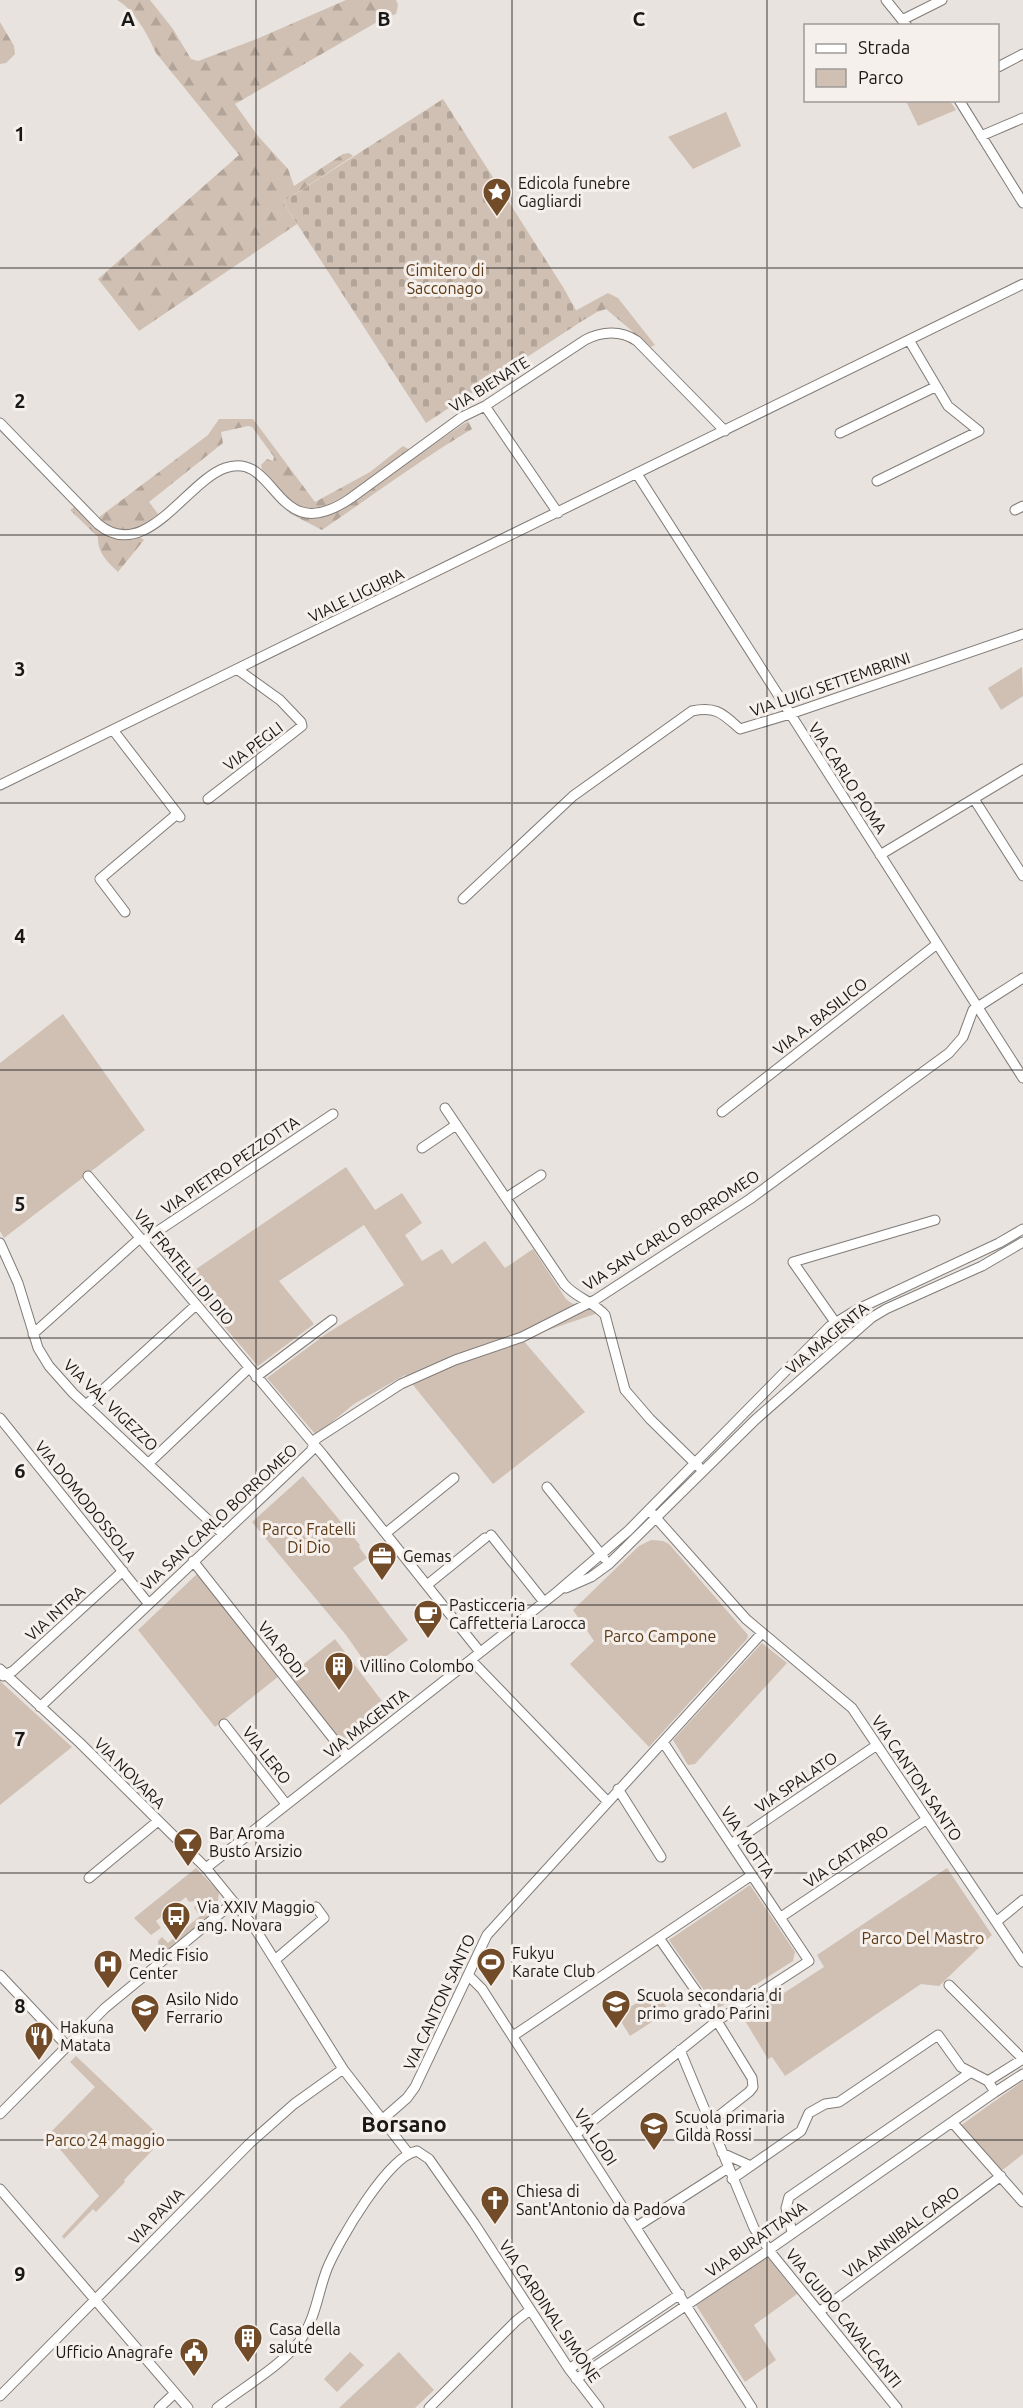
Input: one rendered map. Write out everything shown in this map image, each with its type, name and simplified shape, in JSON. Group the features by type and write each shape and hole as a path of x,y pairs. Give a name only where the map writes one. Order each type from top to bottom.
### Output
{"street":[{"path":"886,0 904,22 942,0"},
{"path":"999,66 1023,54"},
{"path":"960,102 981,136 1019,188 1023,203"},
{"path":"981,136 1023,118"},
{"path":"725,431 1023,284"},
{"name":"VIA BIENATE","path":"0,423 99,525 111,532 125,535 151,526 217,471 235,466 246,467 257,473 294,510 312,514 328,510 351,498 462,417 485,406 590,338 602,333 626,335 640,344 725,431"},
{"path":"877,481 979,431 953,411 935,387 909,340"},
{"path":"840,433 935,387"},
{"path":"485,406 558,513"},
{"name":"VIALE LIGURIA","path":"0,785 725,431"},
{"name":"VIA CARLO POMA","path":"637,474 1023,1078"},
{"name":"VIA LUIGI SETTEMBRINI","path":"463,898 573,796 692,711 710,709 717,711 740,729 1023,634"},
{"name":"VIA PEGLI","path":"208,799 302,726 301,722 280,700 237,669"},
{"path":"113,730 179,816 100,878 125,912"},
{"path":"880,855 1023,769"},
{"path":"974,799 1023,876"},
{"name":"VIA A. BASILICO","path":"722,1112 937,944"},
{"path":"977,1006 1023,978"},
{"name":"VIA SAN CARLO BORROMEO","path":"40,1707 311,1451 317,1438 401,1384 455,1360 522,1336 595,1300 750,1199 950,1053 959,1043 971,1012 977,1006"},
{"path":"444,1108 564,1284 577,1296 601,1310 607,1320 625,1390 650,1419 703,1471"},
{"name":"VIA PIETRO PEZZOTTA","path":"33,1334 142,1240 333,1114"},
{"path":"422,1148 456,1125"},
{"path":"506,1198 541,1175"},
{"name":"VIA FRATELLI DI DIO","path":"88,1176 386,1533 480,1652"},
{"name":"VIA MAGENTA","path":"835,1322 793,1262 935,1221"},
{"name":"VIA MAGENTA","path":"557,1592 591,1577 609,1564 695,1463 811,1343 835,1322 880,1298 999,1243 1023,1229"},
{"name":"VIA MAGENTA","path":"206,1868 557,1592 652,1514 703,1471 759,1416 845,1341 886,1309 982,1266 1023,1242"},
{"name":"VIA VAL VIGEZZO","path":"0,1243 18,1282 33,1334 46,1362 67,1387 223,1534"},
{"path":"880,1298 886,1309"},
{"path":"86,1405 196,1305"},
{"path":"256,1377 332,1320"},
{"path":"149,1463 249,1368"},
{"name":"VIA DOMODOSSOLA","path":"0,1418 148,1604"},
{"path":"386,1533 454,1478"},
{"path":"547,1487 609,1564"},
{"name":"VIA CANTON SANTO","path":"652,1514 738,1610 762,1633 849,1705 1023,1962"},
{"path":"427,1585 488,1537 544,1602"},
{"name":"VIA RODI","path":"193,1561 347,1756"},
{"name":"VIA INTRA","path":"2,1673 13,1671 123,1571"},
{"name":"VIA CANTON SANTO","path":"382,2119 407,2098 415,2087 487,1935 762,1633"},
{"path":"471,1660 607,1801"},
{"name":"VIA NOVARA","path":"2,1673 206,1868 234,1902"},
{"name":"VIA LERO","path":"224,1724 286,1804"},
{"name":"VIA MOTTA","path":"663,1742 809,1959 808,1962 717,2021"},
{"name":"VIA SPALATO","path":"732,1844 877,1745"},
{"path":"618,1789 662,1857"},
{"name":"VIA CATTARO","path":"781,1917 927,1820"},
{"path":"89,1878 158,1821"},
{"path":"513,2036 753,1875"},
{"path":"996,1922 1023,1900"},
{"path":"0,2114 105,2008 234,1902 256,1930 343,2069 409,2154 373,2192 342,2237 327,2270 313,2317 299,2341 282,2358 217,2408"},
{"path":"275,1960 324,1918 316,1906"},
{"path":"659,1938 717,2021 750,2073 753,2082 749,2092 711,2122"},
{"path":"0,1976 67,2046"},
{"name":"VIA LODI","path":"469,1976 482,1989 513,2036 752,2408"},
{"path":"950,1985 1023,2059 988,2081"},
{"path":"576,2134 717,2021"},
{"path":"732,2179 803,2130 809,2114 825,2104 839,2102 938,2035 960,2066 988,2081 995,2092 1023,2074"},
{"name":"VIA GUIDO CAVALCANTI","path":"680,2050 749,2220 768,2250 897,2408"},
{"name":"VIA PAVIA","path":"0,2396 250,2143 294,2104 343,2069"},
{"path":"792,2232 786,2208 789,2197 971,2072"},
{"name":"VIA BURATTANA","path":"576,2379 768,2250 995,2092"},
{"path":"952,2121 1023,2202"},
{"name":"VIA CARDINAL SIMONE","path":"409,2154 420,2152 429,2159 474,2223 569,2369 599,2408"},
{"path":"722,2154 751,2166"},
{"path":"636,2227 728,2168"},
{"name":"VIA ANNIBAL CARO","path":"819,2312 1001,2176"},
{"path":"0,2189 188,2408"},
{"path":"569,2369 680,2294"},
{"path":"429,2408 516,2321 530,2310"},
{"path":"159,2408 175,2393"}],"green space":[{"path":"117,0 150,0 173,29 191,59 198,61 259,38 346,0 396,0 398,5 396,14 384,18 235,104 257,135 288,169 294,186 343,154 349,153 353,156 283,202 297,224 139,331 98,279 239,155 156,53 135,16"},
{"path":"0,22 14,46 15,54 6,63 0,64"},
{"name":"Cimitero di Sacconago","path":"443,99 563,287 582,321 426,423 283,202"},
{"path":"906,102 951,102 956,110 918,126"},
{"path":"726,112 741,146 693,169 668,137"},
{"path":"608,293 618,298 655,345 651,347 606,309 582,321 575,311"},
{"path":"219,419 253,419 315,502 370,472 403,446 410,450 362,485 331,503 312,510 290,500 262,470 261,465 267,459 273,461 274,457 252,427 248,426 221,432 223,443 149,502 158,514 143,525 122,530 98,518 208,435"},
{"path":"468,421 472,429 322,530 289,513 290,511 309,517 338,509"},
{"path":"76,506 97,527 111,535 140,537 144,540 118,572 101,552 98,537 70,510"},
{"path":"1022,667 1023,696 1001,710 988,688"},
{"path":"63,1014 145,1130 4,1238 0,1231 0,1063"},
{"path":"346,1167 375,1210 402,1193 422,1223 405,1235 422,1261 442,1249 452,1264 485,1241 505,1268 533,1249 566,1299 598,1313 522,1339 585,1412 493,1484 405,1375 354,1404 316,1435 267,1378 326,1334 404,1285 364,1225 279,1281 314,1324 258,1366 183,1278"},
{"name":"Parco Fratelli Di Dio","path":"303,1476 360,1545 359,1547 367,1558 353,1568 408,1640 384,1658 367,1665 346,1635 252,1522"},
{"name":"Parco Campone","path":"651,1540 669,1544 748,1635 747,1639 649,1747 570,1664 594,1641 573,1610 639,1546"},
{"path":"198,1573 279,1676 215,1727 138,1630"},
{"path":"335,1639 391,1713 346,1746 290,1675"},
{"path":"762,1643 787,1663 695,1764 688,1765 673,1740"},
{"path":"0,1681 72,1747 0,1805"},
{"path":"196,1868 219,1892 217,1909 169,1949 164,1950 158,1945 162,1937 168,1943 200,1916 194,1908 195,1901 189,1902 186,1897 156,1921 161,1928 151,1935 134,1918"},
{"name":"Parco Del Mastro","path":"947,1868 992,1935 939,1986 921,1984 785,2076 772,2057 768,2059 744,2019 824,1967 817,1955"},
{"path":"750,1885 795,1952 793,1961 717,2009 669,1940"},
{"path":"656,1991 669,2011 630,2036 617,2015"},
{"name":"Parco 24 maggio","path":"76,2056 163,2139 96,2212 93,2209 64,2239 62,2236 99,2196 48,2135 95,2087 70,2062"},
{"path":"1023,2081 1023,2154 1000,2172 960,2126"},
{"path":"765,2257 797,2294 754,2325 776,2360 745,2382 696,2305"},
{"path":"350,2352 364,2365 337,2392 324,2379"},
{"path":"399,2352 434,2390 415,2408 339,2408"}],"place":[{"name":"Edicola funebre Gagliardi","path":"497,218"},
{"name":"Gemas","path":"382,1582"},
{"name":"Pasticceria Caffetteria Larocca","path":"428,1640"},
{"name":"Villino Colombo","path":"339,1692"},
{"name":"Bar Aroma Busto Arsizio","path":"188,1868"},
{"name":"Via XXIV Maggio ang. Novara","path":"176,1942"},
{"name":"Fukyu Karate Club","path":"491,1988"},
{"name":"Medic Fisio Center","path":"108,1990"},
{"name":"Scuola secondaria di primo grado Parini","path":"616,2030"},
{"name":"Asilo Nido Ferrario","path":"145,2034"},
{"name":"Hakuna Matata","path":"39,2062"},
{"name":"Scuola primaria Gilda Rossi","path":"654,2152"},
{"name":"Chiesa di Sant'Antonio da Padova","path":"495,2226"},
{"name":"Casa della salute","path":"248,2364"},
{"name":"Ufficio Anagrafe","path":"194,2378"}],"district":[{"name":"Borsano","path":"404,2123"}]}
